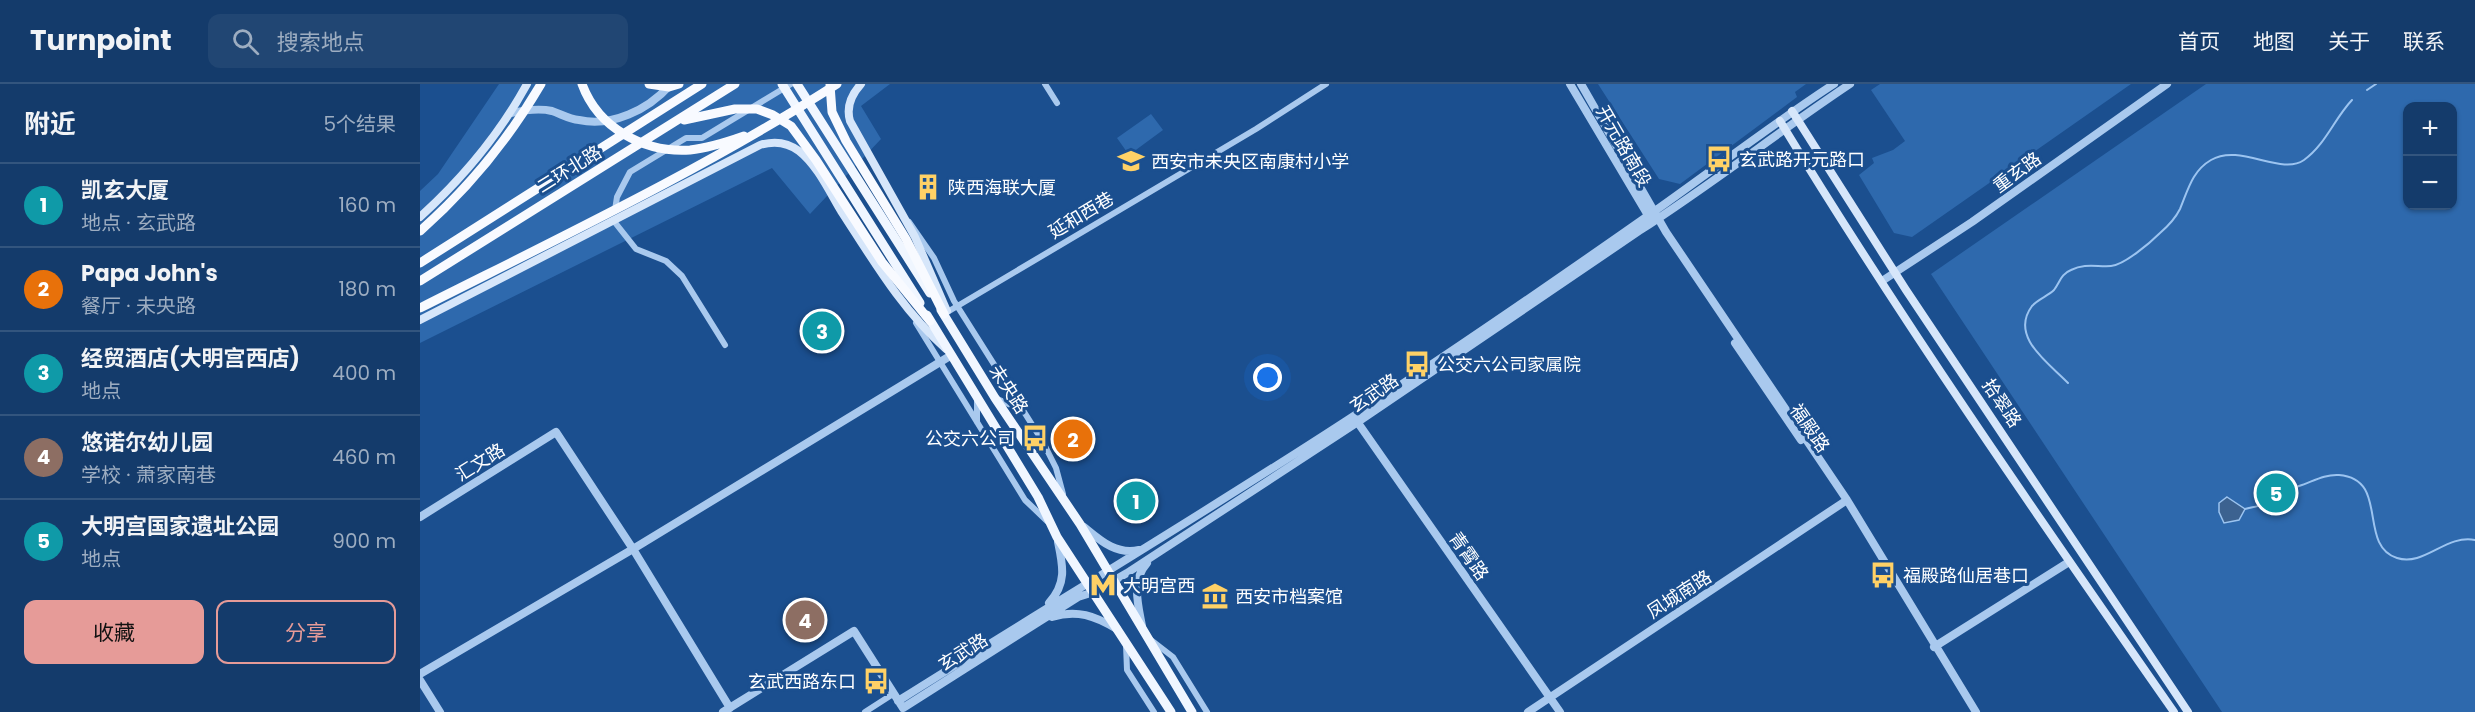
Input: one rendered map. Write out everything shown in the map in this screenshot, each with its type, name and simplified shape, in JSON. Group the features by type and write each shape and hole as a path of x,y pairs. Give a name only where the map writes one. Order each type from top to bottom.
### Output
{"highway":[{"path":"420,231 454,200 495,154 541,84"},
{"path":"582,84 591,104 608,124 628,137 657,148 680,150 704,148 768,128"},
{"path":"649,84 669,87 679,84"},
{"name":"二环北路","path":"420,262 702,84"},
{"name":"二环北路","path":"420,281 735,84"},
{"path":"830,84 832,112 906,239 945,313"},
{"path":"420,308 618,209 768,128 837,84"},
{"path":"673,123 716,111 757,109 791,126 816,160 882,262 930,321"}],"main road":[{"path":"420,217 482,154 511,113 527,84"},
{"name":"未央路","path":"782,84 1038,496 1049,523 1171,712"},
{"name":"未央路","path":"796,84 945,313 958,339 995,398 1080,524 1110,578 1192,712"},
{"path":"861,84 851,99 848,110 850,121 915,237 945,313"},
{"name":"拾翠路","path":"1792,111 1895,273 2188,712"},
{"name":"拾翠路","path":"1782,124 1882,281 2069,562 2174,712"},
{"path":"420,320 760,146 774,142 789,145 810,162 895,294 923,329 948,353"}],"street":[{"path":"511,113 543,110 578,120 602,122 627,116 644,107 671,84"},
{"path":"725,345 682,276 666,261 636,249 613,222 617,197 630,172 686,138 702,138 790,84"},
{"path":"1045,84 1057,103"},
{"name":"延和西巷","path":"945,313 1256,129 1326,84"},
{"name":"开元路南段","path":"1570,84 1647,215 1656,220"},
{"name":"开元路南段","path":"1581,84 1655,210 1656,220"},
{"name":"玄武路","path":"1041,616 1088,583 1110,578 1162,550 1355,419 1676,209 1782,124 1792,111 1834,84"},
{"name":"玄武路","path":"898,701 1041,616 1078,597 1094,592 1152,545 1355,419 1647,215 1782,124 1797,119 1850,84"},
{"name":"重玄路","path":"1882,281 1972,222 2167,84"},
{"path":"903,216 916,229 934,258 957,306 1056,468 1064,500"},
{"name":"福殿路","path":"1656,220 1846,502 1976,712"},
{"path":"911,315 1025,500 1049,523"},
{"path":"420,674 633,549 939,362 948,353"},
{"path":"976,422 977,398"},
{"path":"995,398 1022,410"},
{"name":"青霄路","path":"1355,419 1560,712"},
{"name":"汇文路","path":"420,517 556,432 633,549"},
{"name":"凤城南路","path":"1528,712 1846,502"},
{"path":"1080,524 1106,544 1122,551 1141,550 1152,545"},
{"path":"1041,616 1054,597 1063,577 1058,537"},
{"path":"633,549 727,710 854,631 898,701 865,712"},
{"path":"1162,550 1149,561 1140,576 1137,598 1146,634 1173,657 1207,712"},
{"path":"1937,648 2069,562"},
{"path":"1041,616 1078,613 1094,617 1120,631"},
{"path":"1126,642 1127,670 1154,712"},
{"path":"420,680 440,712"}],"shaded area":[{"path":"499,84 890,84 861,106 881,139 810,214 772,168 420,343 420,191 438,174"},
{"path":"1598,84 1806,84 1795,92 1797,97 1680,184 1659,179"},
{"path":"1880,84 2131,84 1912,237 1894,233 1859,175 1874,163 1872,158 1893,150 1905,141 1871,90"},
{"path":"2206,84 2475,84 2475,712 2222,712 1931,274"},
{"path":"1151,114 1163,130 1129,155 1117,138"},
{"path":"2227,497 2245,509 2239,520 2224,523 2219,512 2219,503"}],"waterway":[{"path":"2367,90 2376,84"},
{"path":"2068,383 2042,358 2028,339 2025,328 2026,317 2034,304 2054,290 2068,272 2081,267 2116,265 2144,248 2174,219 2195,175 2211,160 2235,155 2272,163 2295,164 2312,154 2352,100"},
{"path":"2245,509 2261,505 2282,491 2323,477 2339,475 2354,479 2364,488 2378,540 2385,551 2397,558 2407,560 2416,558 2454,542 2464,539 2475,540"}],"place":[{"name":"玄武路开元路口","path":"1719,159"},
{"name":"西安市未央区南康村小学","path":"1131,161"},
{"name":"陕西海联大厦","path":"928,187"},
{"name":"经贸酒店(大明宫西店)","path":"822,331"},
{"name":"公交六公司家属院","path":"1417,364"},
{"name":"公交六公司","path":"1035,438"},
{"name":"Papa John's","path":"1073,439"},
{"name":"大明宫国家遗址公园","path":"2276,493"},
{"name":"凯玄大厦","path":"1136,501"},
{"name":"福殿路仙居巷口","path":"1883,575"},
{"name":"大明宫西","path":"1103,585"},
{"name":"西安市档案馆","path":"1215,596"},
{"name":"悠诺尔幼儿园","path":"805,620"},
{"name":"玄武西路东口","path":"876,681"}]}
